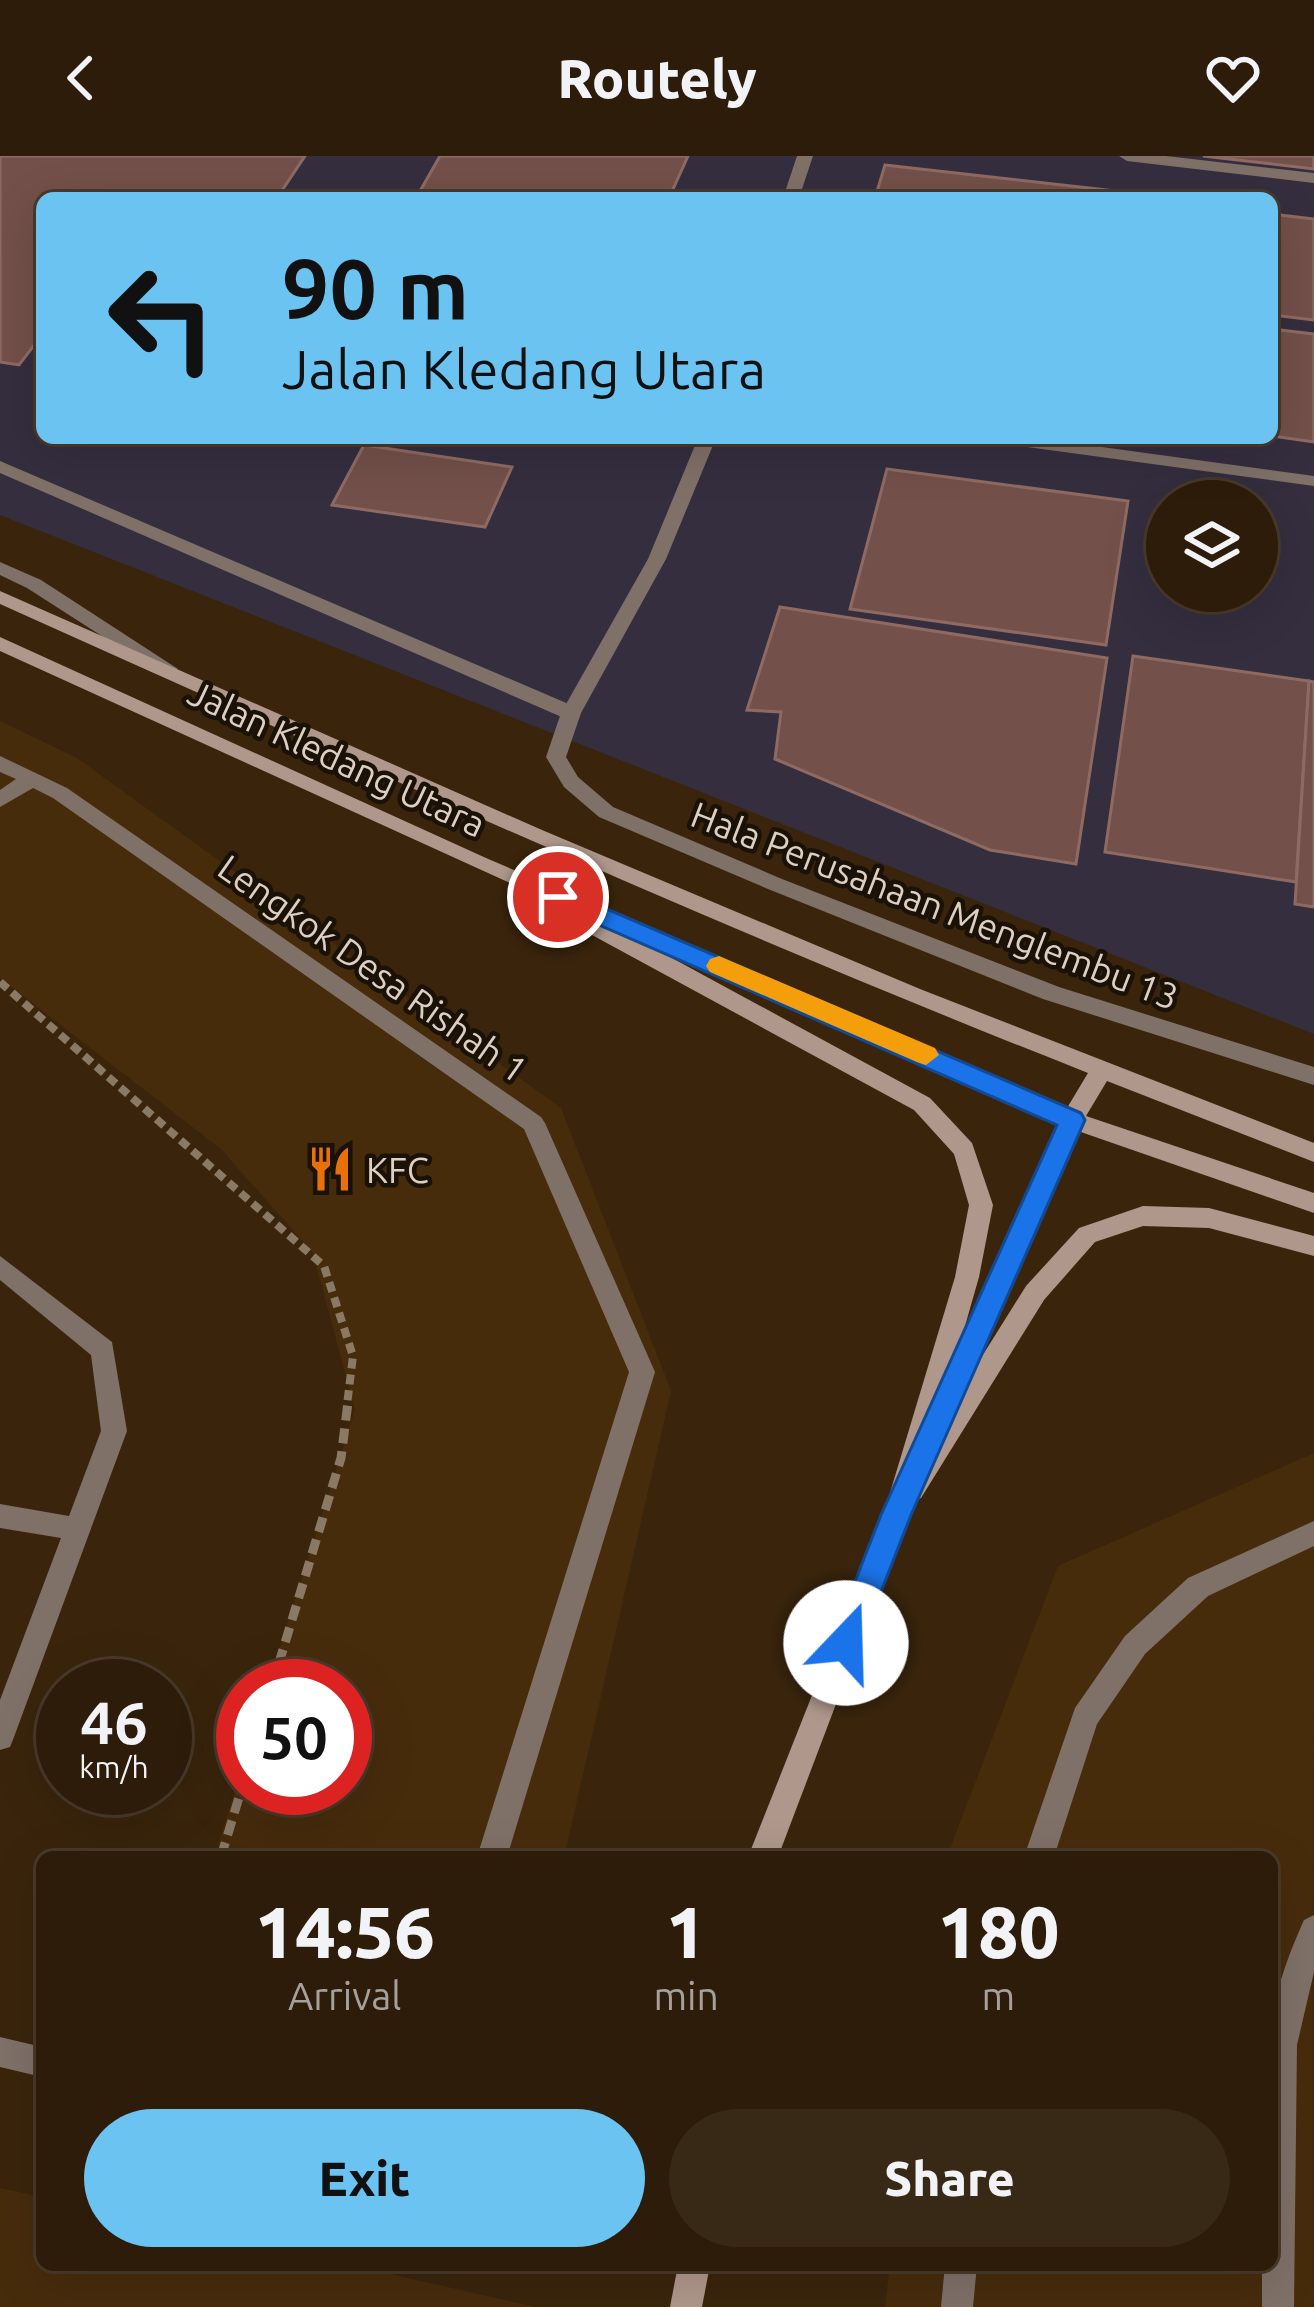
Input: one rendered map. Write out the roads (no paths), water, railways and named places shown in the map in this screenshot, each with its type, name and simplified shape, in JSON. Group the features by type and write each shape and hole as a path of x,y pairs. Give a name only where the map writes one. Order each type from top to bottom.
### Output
{"main road":[{"name":"Jalan Kledang Utara","path":"0,597 535,836 1101,1071 1314,1154"},
{"name":"Jalan Kledang Utara","path":"0,644 478,862 1072,1120 1314,1203"},
{"path":"478,862 922,1104 964,1150 981,1205 967,1277 896,1515"},
{"path":"765,1851 896,1515 1072,1120 1101,1071"},
{"path":"896,1515 1035,1293 1087,1235 1143,1216 1209,1218 1314,1246"},
{"path":"686,2307 693,2271"}],"street":[{"path":"793,192 805,156"},
{"path":"1127,156 1314,178"},
{"path":"0,466 571,713 657,559 705,444"},
{"path":"1041,444 1314,481"},
{"path":"0,568 34,584 168,669"},
{"name":"Hala Perusahaan Menglembu 13","path":"571,713 556,757 571,782 607,812 1051,993 1314,1076"},
{"name":"Lengkok Desa Rishah 1","path":"0,763 60,793 533,1124 643,1372 494,1851"},
{"path":"0,800 31,778"},
{"path":"0,1266 103,1350 114,1431 0,1737"},
{"path":"0,1516 77,1529"},
{"path":"1041,1851 1084,1717 1135,1645 1198,1587 1314,1533"},
{"path":"1278,2307 1282,2045 1292,1991 1314,1930"},
{"path":"0,2052 36,2061"},
{"path":"957,2307 960,2271"}],"place":[{"name":"KFC","path":"330,1169"}]}
